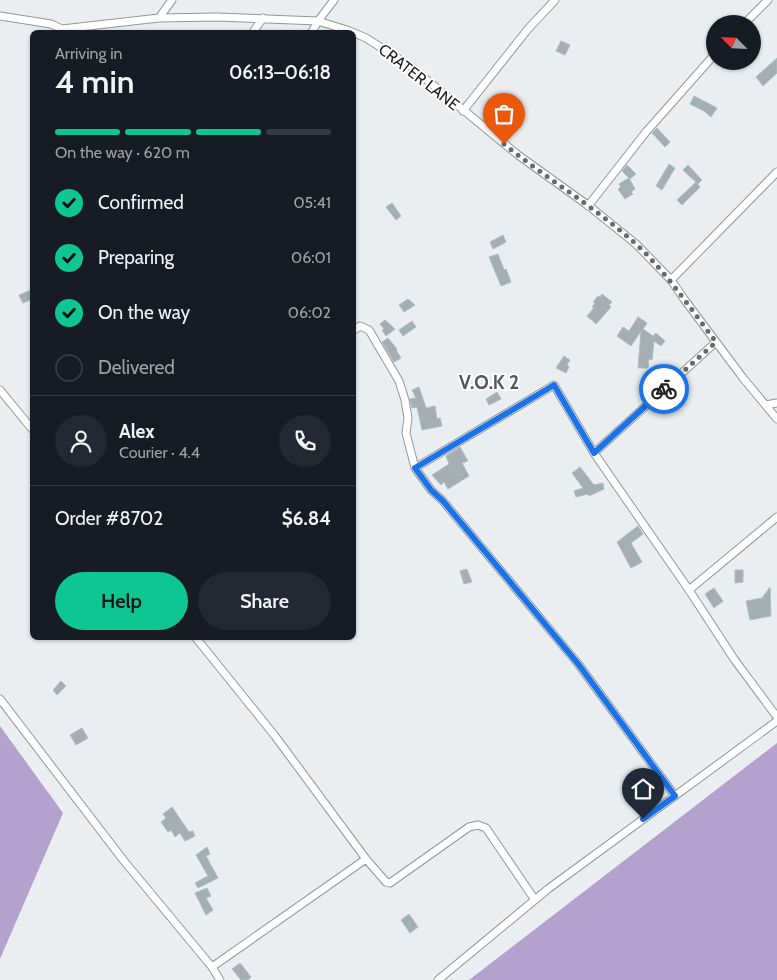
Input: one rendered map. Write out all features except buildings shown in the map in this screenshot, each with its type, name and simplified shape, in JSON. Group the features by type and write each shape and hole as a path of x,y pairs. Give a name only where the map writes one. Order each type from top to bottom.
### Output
{"street":[{"path":"159,18 172,0"},
{"path":"313,30 334,0"},
{"path":"462,110 555,0"},
{"path":"753,15 768,0"},
{"name":"CRATER LANE","path":"0,16 50,24 61,30"},
{"name":"CRATER LANE","path":"70,30 159,18 217,17 318,21 350,30"},
{"path":"254,30 263,18"},
{"name":"CRATER LANE","path":"356,33 410,66 518,155 636,244 671,280 716,342 777,419"},
{"path":"588,206 646,132 706,64"},
{"path":"671,280 777,172"},
{"path":"356,329 360,326 369,330 399,381 408,418 406,433 415,468 431,490 443,501 579,665 675,796"},
{"path":"594,453 716,342"},
{"path":"415,468 554,385 594,453 777,719 535,900 438,980"},
{"path":"0,390 30,427"},
{"path":"766,405 777,403"},
{"path":"689,590 777,517"},
{"path":"198,640 274,736 366,859 386,882 390,882 469,828 478,825 486,828 535,900"},
{"path":"0,699 124,861 212,967 220,980"},
{"path":"212,967 366,859"}],"shaded area":[{"path":"0,726 63,813 0,959"},
{"path":"777,743 777,980 469,980"}],"way so far":[{"path":"504,144 636,244 671,280 716,342 664,389"}],"district":[{"name":"V.O.K 2","path":"489,382"}],"route":[{"path":"643,819 675,796 579,665 443,501 431,490 415,468 549,386 554,385 594,453 664,389"}]}
